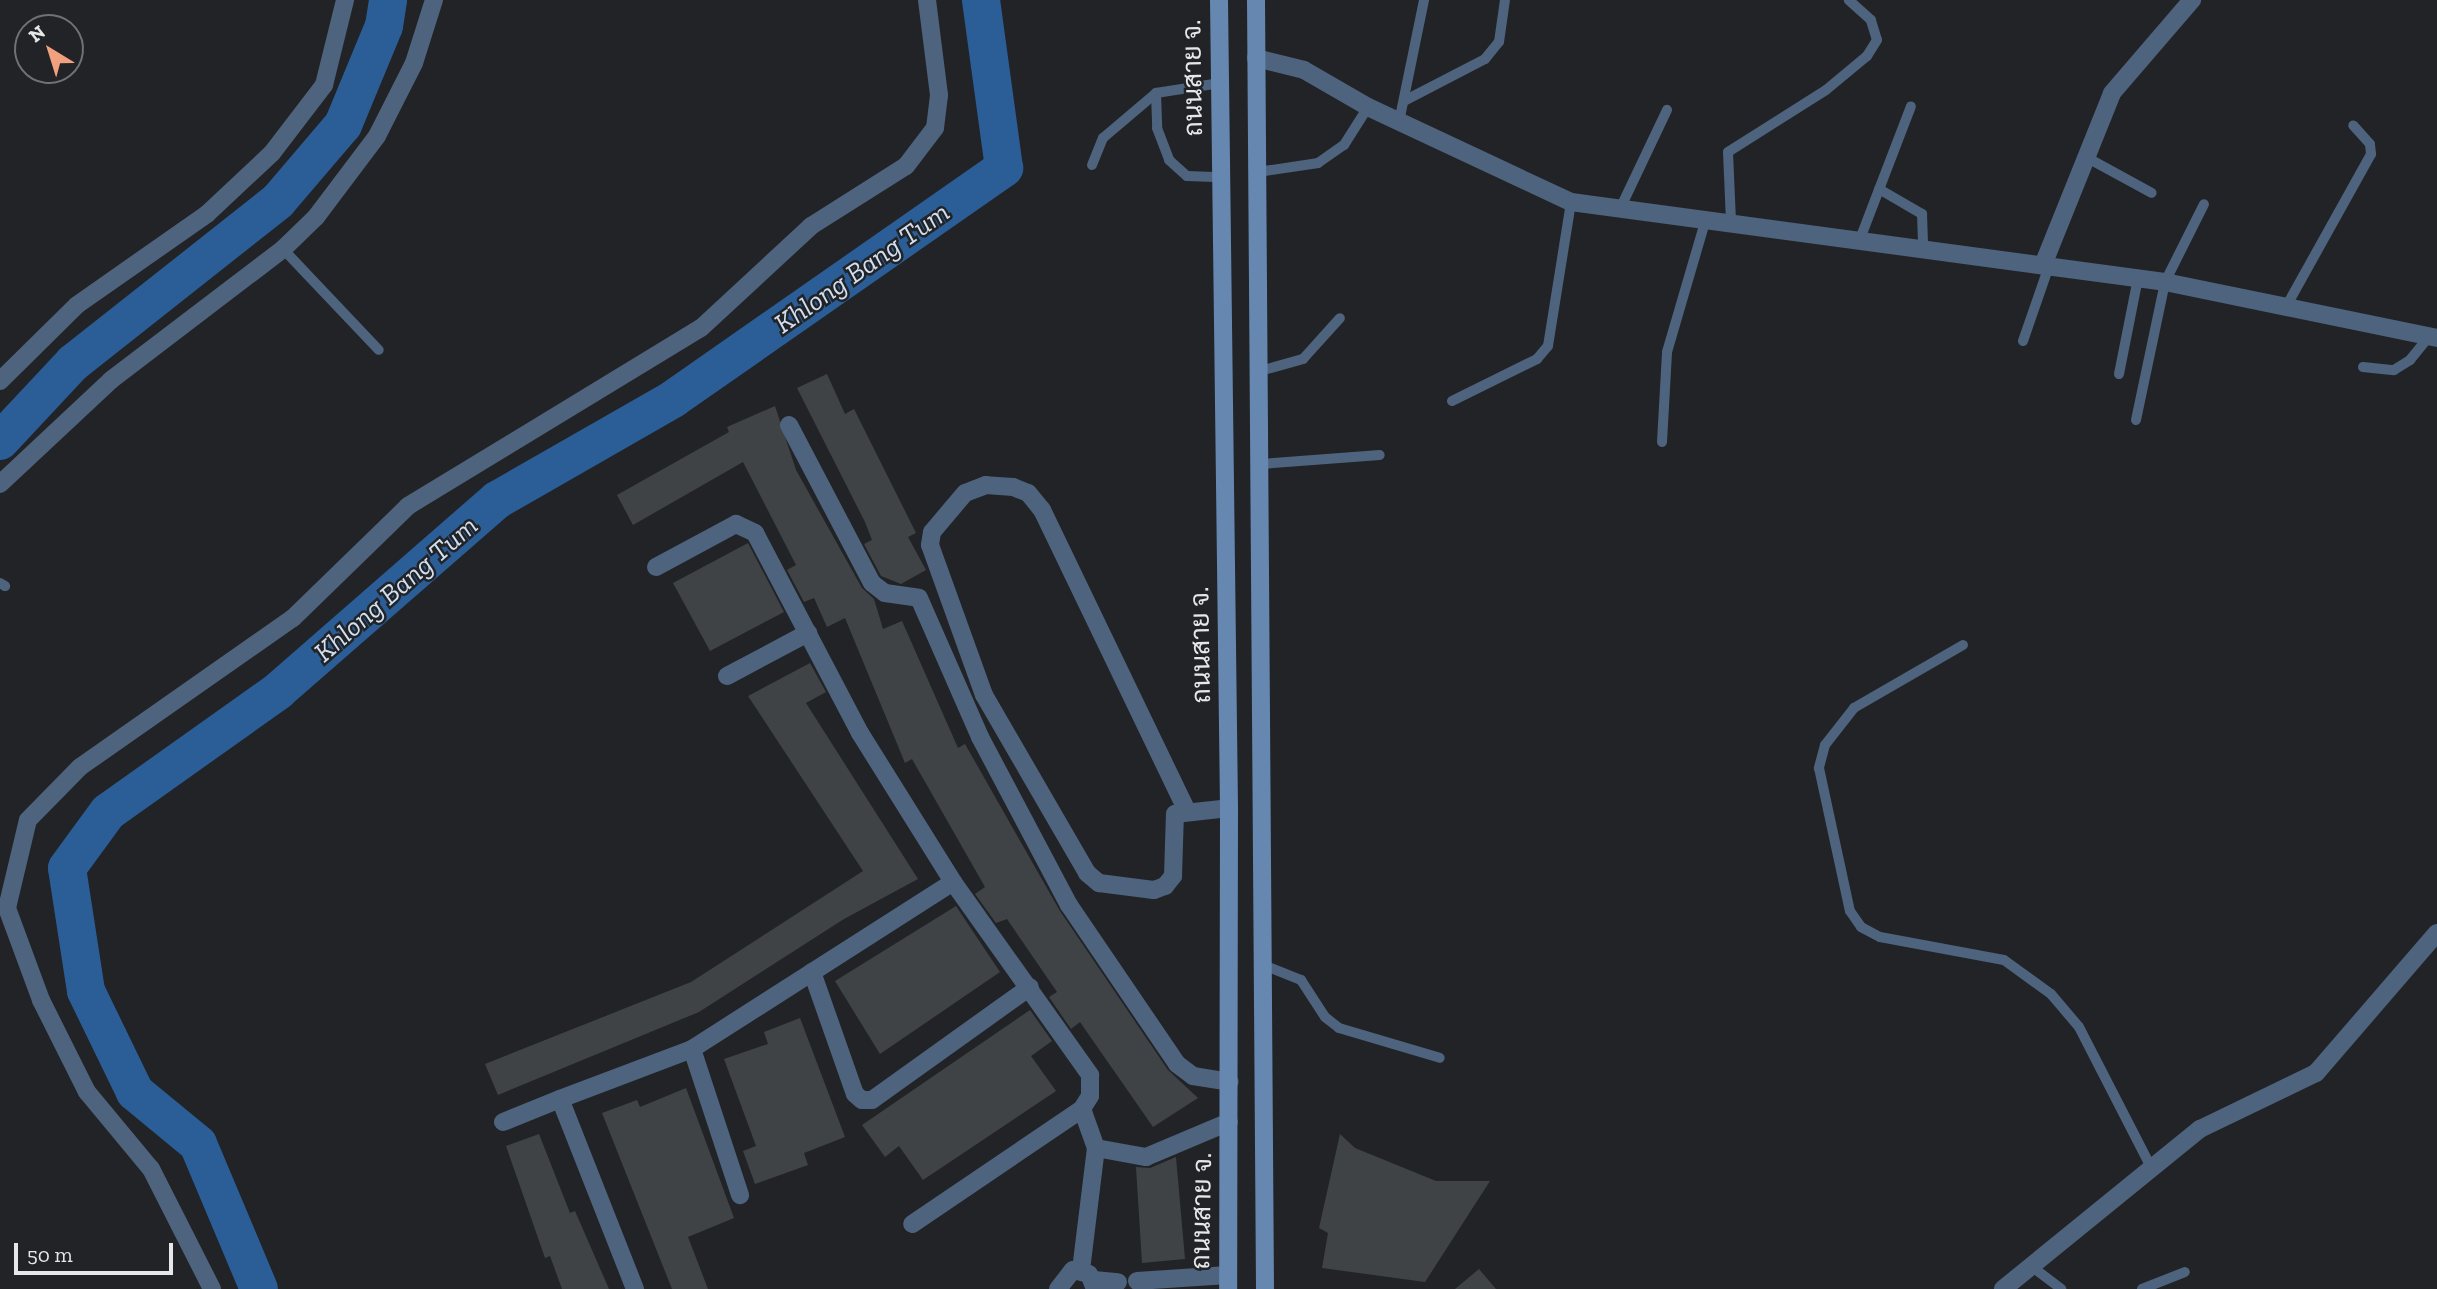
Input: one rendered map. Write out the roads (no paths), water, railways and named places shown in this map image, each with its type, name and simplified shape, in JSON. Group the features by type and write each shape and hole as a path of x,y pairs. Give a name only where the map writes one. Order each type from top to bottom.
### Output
{"main road":[{"name":"ถนนสาย จ.","path":"1219,0 1229,808 1228,1282"},
{"path":"1256,0 1266,966 1265,1289"}],"street":[{"path":"0,381 77,305 207,214 272,153 324,85 345,0"},
{"path":"0,484 111,380 283,249 316,217 377,136 414,63 434,0"},
{"path":"212,1289 151,1169 87,1093 41,1000 7,908 28,820 80,767 293,618 408,506 701,328 811,226 906,166 925,147 936,117 939,95 927,0"},
{"path":"2046,266 2084,156 2132,65 2192,0"},
{"path":"1256,58 1304,71 1368,107 1571,202 1619,211 1731,221 2165,282 2434,336"},
{"path":"789,425 872,583 885,593 919,598 979,737 1069,905 1177,1064 1193,1076 1230,1082"},
{"path":"1186,809 1042,510 1028,493 1013,487 986,485 965,493 932,531 930,545 984,695 1087,873 1099,883 1154,890 1165,886 1173,876 1175,814 1186,809 1229,808"},
{"path":"656,567 742,525 754,533 860,733 953,882 1090,1075 1090,1096 1082,1109 912,1224"},
{"path":"727,676 808,633"},
{"path":"503,1122 692,1049 953,882"},
{"path":"2003,1289 2150,1165 2200,1129 2316,1073 2437,933"},
{"path":"812,972 855,1094 862,1100 872,1100 1030,987"},
{"path":"692,1049 740,1195"},
{"path":"560,1099 635,1289"},
{"path":"1082,1109 1096,1148 1090,1280"},
{"path":"1096,1148 1146,1157 1230,1122"},
{"path":"1058,1289 1065,1273 1090,1280 1118,1282"},
{"path":"1137,1281 1228,1282"}],"lane":[{"path":"1399,122 1424,0"},
{"path":"1404,101 1485,59 1499,42 1505,0"},
{"path":"1731,221 1728,152 1826,90 1867,56 1877,40 1871,20 1849,0"},
{"path":"1092,165 1103,138 1156,93 1220,83"},
{"path":"1156,93 1157,128 1170,160 1187,176 1221,177"},
{"path":"1860,239 1911,106"},
{"path":"1258,172 1318,163 1343,145 1368,107"},
{"path":"1619,211 1667,110"},
{"path":"2287,305 2371,154 2370,144 2353,125"},
{"path":"2084,156 2152,193"},
{"path":"1879,189 1922,214 1923,248"},
{"path":"1452,401 1537,359 1548,346 1571,202"},
{"path":"2136,420 2165,282 2204,204"},
{"path":"1662,442 1667,352 1706,219"},
{"path":"283,249 379,350"},
{"path":"2023,341 2046,266"},
{"path":"2119,374 2138,278"},
{"path":"1260,371 1303,359 1340,318"},
{"path":"2363,367 2394,370 2410,360 2434,336"},
{"path":"1261,464 1380,455"},
{"path":"1963,645 1854,708 1825,745 1819,768 1850,911 1861,927 1880,937 2004,960 2050,994 2079,1027 2150,1165"},
{"path":"1266,966 1301,980 1325,1017 1339,1028 1440,1058"},
{"path":"2031,1266 2061,1289"},
{"path":"2142,1289 2185,1272"}],"waterway":[{"name":"Khlong Bang Tum","path":"0,441 73,363 278,201 343,125 384,26 388,0"},
{"name":"Khlong Bang Tum","path":"259,1289 198,1144 135,1092 86,991 67,868 108,812 278,691 497,500 673,399 1004,168 981,0"}]}
